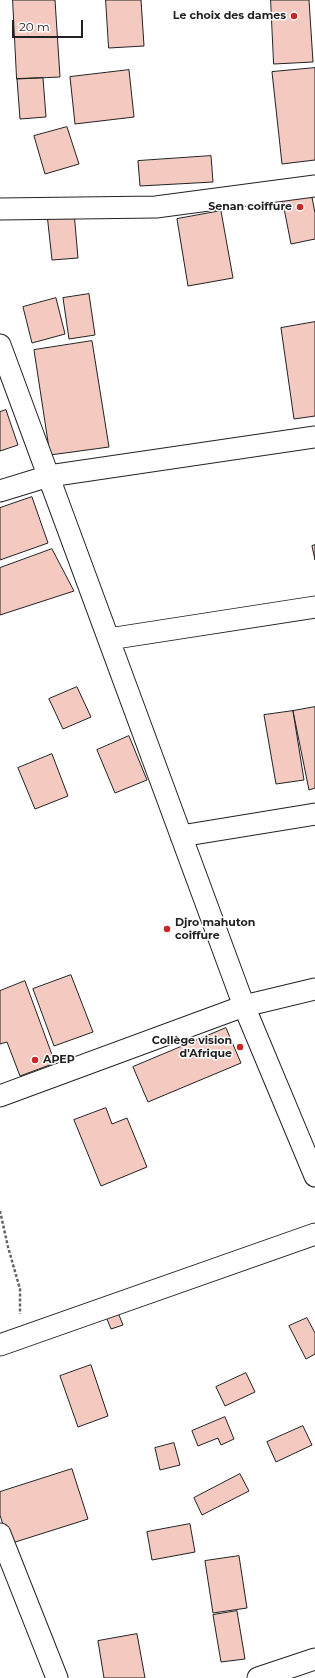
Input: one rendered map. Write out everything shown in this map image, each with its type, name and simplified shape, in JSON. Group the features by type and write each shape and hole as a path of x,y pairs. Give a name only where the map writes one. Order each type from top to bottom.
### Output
{"street":[{"path":"0,209 156,207 315,186"},
{"path":"0,345 244,1006 315,1176"},
{"path":"0,491 49,476 315,437"},
{"path":"109,639 315,607"},
{"path":"182,836 315,814"},
{"path":"0,1096 244,1006 315,989"},
{"path":"3,1344 315,1234"},
{"path":"0,1534 57,1678"},
{"path":"258,1678 315,1659"}],"path":[{"path":"0,1211 20,1289 20,1316 3,1344"}],"building":[{"path":"13,0 55,0 60,77 17,79"},
{"path":"106,0 141,0 144,46 109,48"},
{"path":"271,0 309,0 313,62 274,64"},
{"path":"315,68 315,160 282,164 272,72"},
{"path":"129,70 134,117 75,124 70,77"},
{"path":"43,78 46,117 20,119 17,79"},
{"path":"67,127 79,164 45,174 34,136"},
{"path":"211,156 213,182 140,186 138,161"},
{"path":"310,187 315,213 315,239 291,244 281,193"},
{"path":"221,211 233,278 188,286 177,219"},
{"path":"74,212 78,258 52,260 47,214"},
{"path":"89,294 95,335 69,339 63,298"},
{"path":"56,298 65,334 32,343 23,307"},
{"path":"315,322 315,416 294,419 281,328"},
{"path":"92,341 109,447 50,455 34,350"},
{"path":"6,410 18,445 0,451 0,412"},
{"path":"32,497 48,543 0,560 0,508"},
{"path":"315,545 315,560 312,546"},
{"path":"52,549 74,591 0,615 0,568"},
{"path":"77,687 91,717 63,729 49,699"},
{"path":"315,707 315,788 309,790 293,711"},
{"path":"293,711 304,780 276,784 264,715"},
{"path":"129,736 147,780 115,793 97,750"},
{"path":"52,754 68,796 35,809 18,768"},
{"path":"71,975 93,1032 54,1046 33,989"},
{"path":"25,981 55,1063 20,1076 7,1042 0,1044 0,991"},
{"path":"226,1028 241,1063 148,1102 133,1067"},
{"path":"106,1108 112,1124 127,1118 147,1167 101,1186 74,1120"},
{"path":"117,1310 123,1325 111,1329 105,1314"},
{"path":"307,1318 315,1333 315,1354 306,1359 289,1326"},
{"path":"91,1365 108,1416 78,1427 60,1376"},
{"path":"246,1373 255,1392 225,1406 216,1387"},
{"path":"225,1417 234,1439 221,1445 218,1438 198,1446 192,1431"},
{"path":"303,1426 312,1445 276,1462 267,1442"},
{"path":"174,1443 180,1465 160,1470 155,1448"},
{"path":"72,1469 88,1519 9,1544 0,1515 0,1492"},
{"path":"240,1474 249,1491 202,1515 194,1498"},
{"path":"190,1524 195,1552 152,1560 147,1532"},
{"path":"239,1556 247,1608 213,1613 205,1561"},
{"path":"237,1611 245,1659 221,1662 213,1615"},
{"path":"137,1634 145,1678 104,1678 98,1641"}],"place":[{"name":"Le choix des dames","path":"294,16"},
{"name":"Senan coiffure","path":"300,207"},
{"name":"Djro mahuton coiffure","path":"167,929"},
{"name":"Collège vision d'Afrique","path":"240,1047"},
{"name":"APEP","path":"35,1060"}]}
